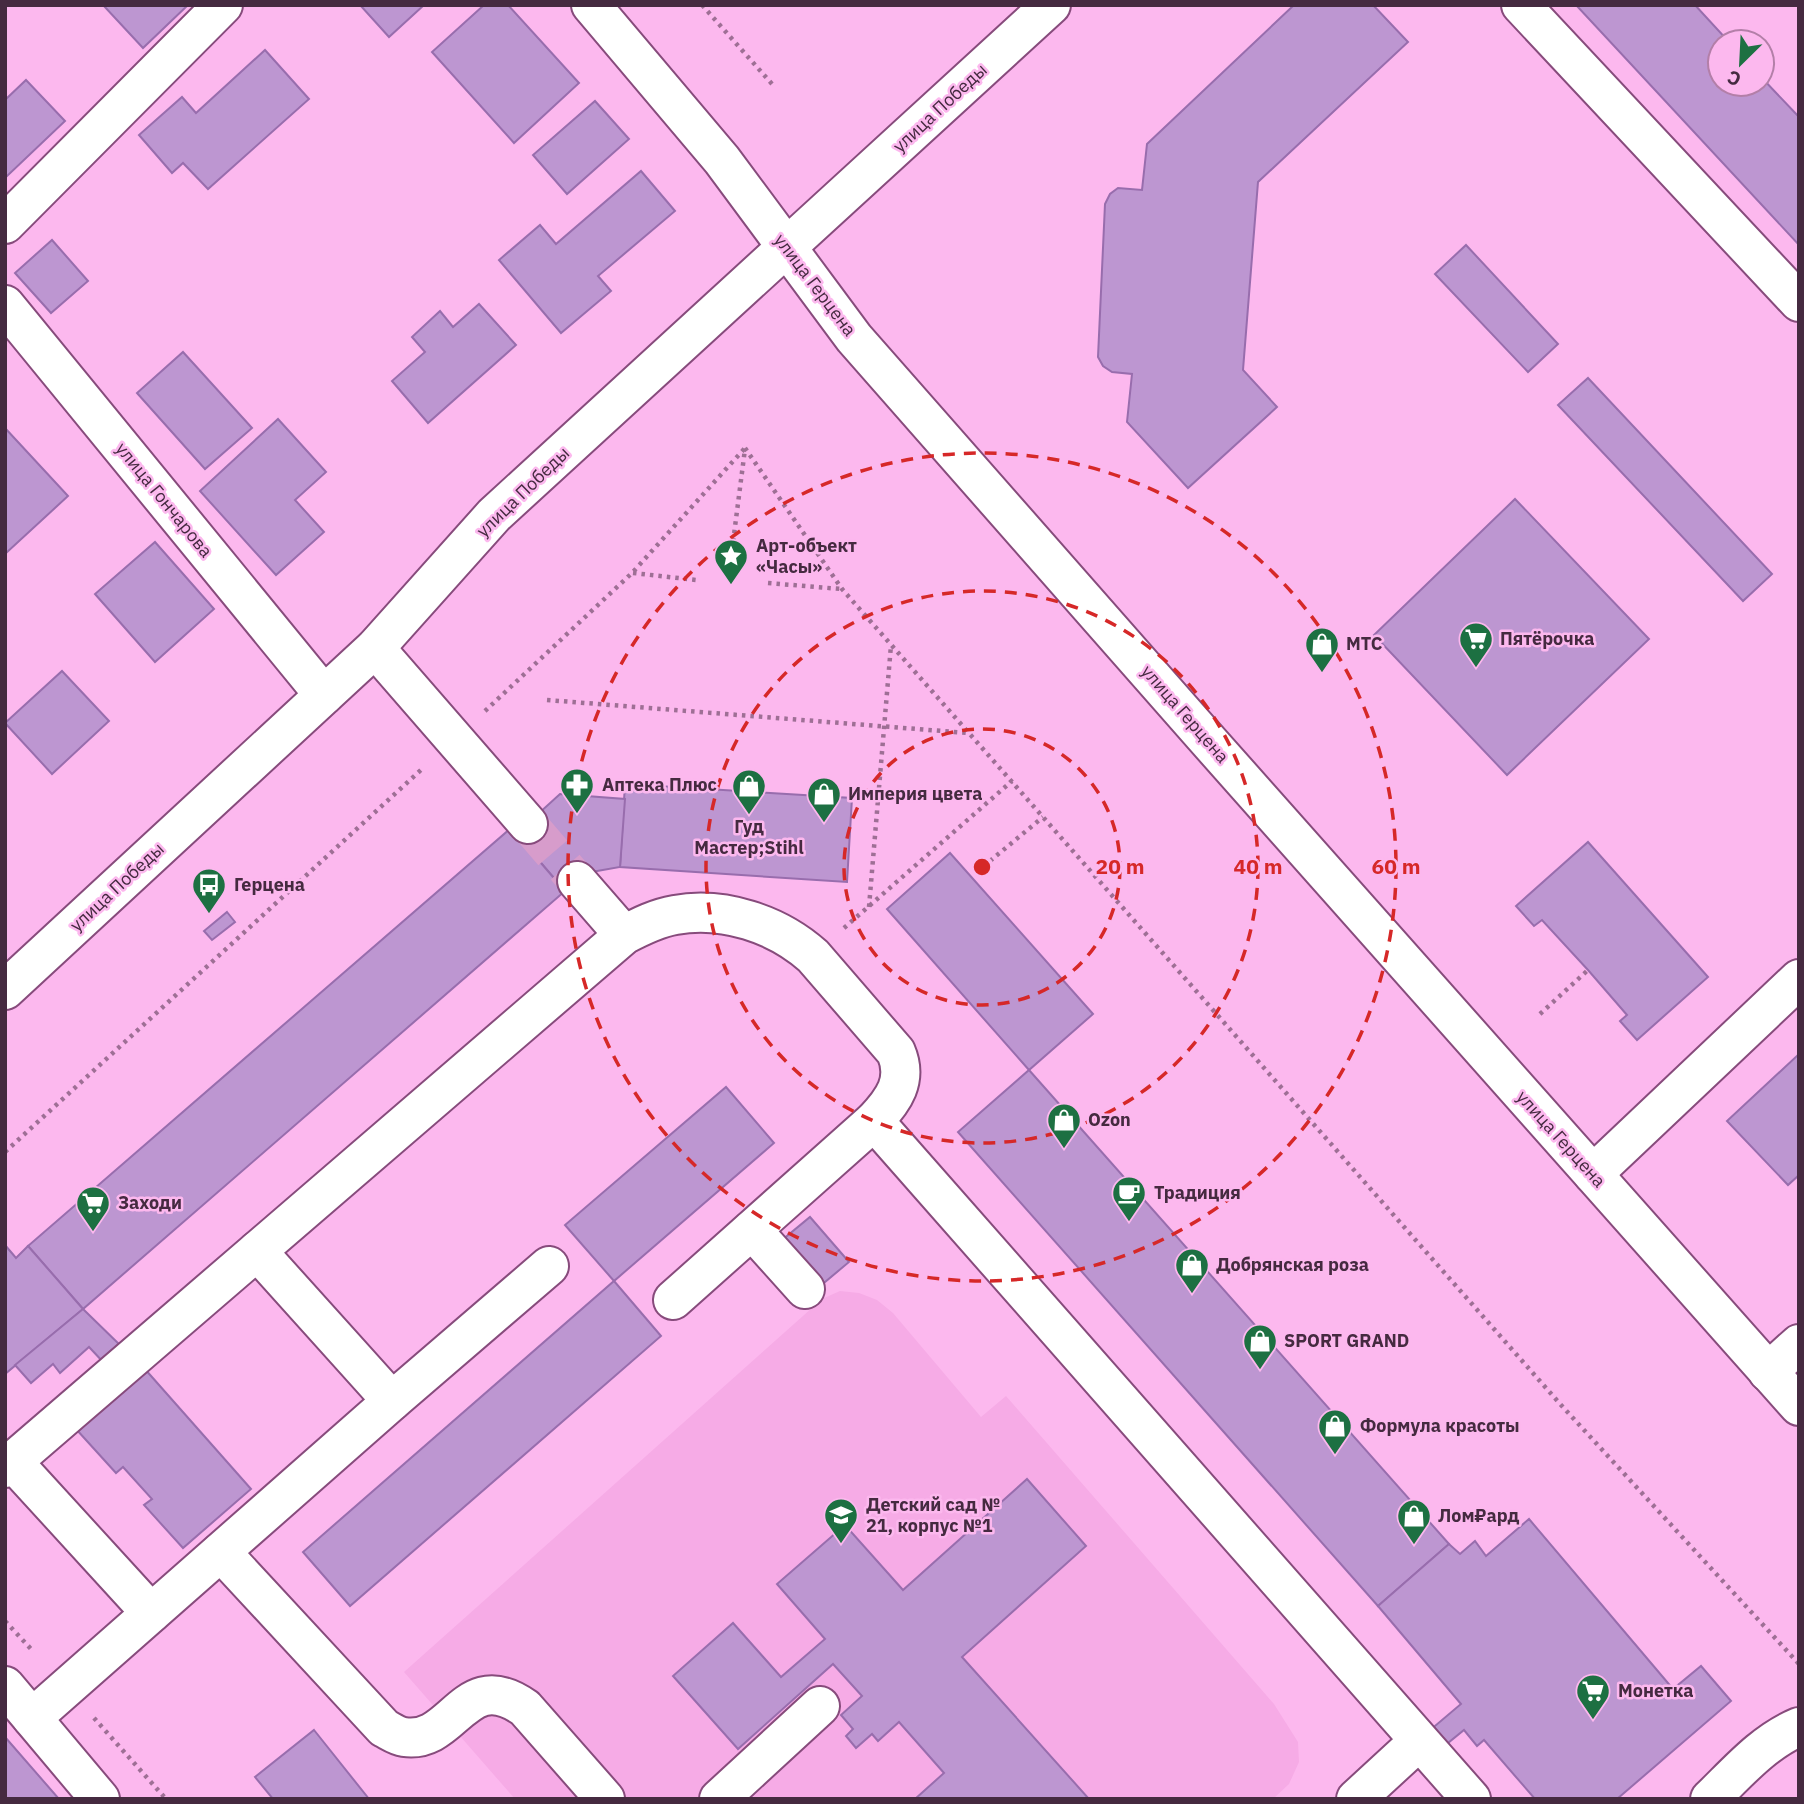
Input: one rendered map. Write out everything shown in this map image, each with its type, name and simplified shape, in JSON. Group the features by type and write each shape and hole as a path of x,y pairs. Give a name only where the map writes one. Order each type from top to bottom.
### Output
{"street":[{"path":"5,224 223,5"},
{"name":"улица Герцена","path":"592,5 722,160 854,338 1799,1406"},
{"name":"улица Победы","path":"5,990 375,648 494,516 1051,5"},
{"path":"1521,5 1799,302"},
{"name":"улица Гончарова","path":"5,305 324,695"},
{"path":"375,648 528,824"},
{"path":"577,881 624,935"},
{"path":"150,1613 9,1465 624,935 652,921 694,912 723,915 756,923 797,942 813,956 896,1052 902,1066 899,1084 889,1105 874,1121 673,1300"},
{"path":"1593,1174 1799,979"},
{"path":"874,1121 1471,1799"},
{"path":"752,1230 806,1289"},
{"path":"257,1251 392,1401"},
{"path":"32,1718 392,1401 550,1266"},
{"path":"1768,1371 1799,1344"},
{"path":"221,1552 384,1728 402,1737 417,1737 431,1733 470,1701 488,1694 509,1696 526,1708 605,1799"},
{"path":"5,1686 100,1799"},
{"path":"719,1799 820,1706"},
{"path":"1710,1799 1762,1749 1799,1727"},
{"path":"1356,1799 1419,1741"}],"path":[{"path":"702,5 772,84"},
{"path":"732,550 745,448"},
{"path":"5,1152 632,573 745,448"},
{"path":"745,448 842,589 1561,1405 1799,1664"},
{"path":"632,573 696,580"},
{"path":"768,583 842,589"},
{"path":"869,907 891,644"},
{"path":"547,699 969,733"},
{"path":"813,956 1012,781"},
{"path":"990,861 1043,817"},
{"path":"1539,1014 1588,970"}],"shaded area":[{"name":"Детский сад № 21, корпус №1","path":"840,1291 859,1293 877,1300 893,1313 981,1417 1006,1396 1274,1704 1298,1742 1299,1762 1289,1784 1273,1799 515,1799 404,1672 822,1299"}],"building":[{"path":"103,5 188,5 143,48"},
{"path":"360,5 424,5 389,37"},
{"path":"484,5 508,5 579,83 514,143 432,52"},
{"path":"1294,5 1373,5 1408,42 1258,182 1243,370 1277,407 1188,488 1127,422 1132,374 1112,372 1103,366 1098,357 1105,204 1110,194 1118,188 1142,190 1147,144"},
{"path":"1576,5 1695,5 1716,28 1706,28 1706,98 1776,98 1776,93 1799,117 1799,245"},
{"path":"265,50 309,99 208,189 183,163 172,173 139,135 182,97 196,113"},
{"path":"26,80 65,121 5,178 5,100"},
{"path":"595,101 629,139 567,194 533,155"},
{"path":"641,171 675,211 598,276 611,291 561,333 499,260 540,225 556,244"},
{"path":"52,240 88,281 51,313 15,273"},
{"path":"1466,245 1558,344 1528,372 1435,274"},
{"path":"479,304 516,345 428,423 392,381 425,352 412,337 440,311 453,327"},
{"path":"183,352 252,428 205,469 137,393"},
{"path":"1588,378 1772,574 1743,601 1558,405"},
{"path":"278,419 326,472 295,500 324,532 276,575 200,491"},
{"path":"5,428 68,496 5,554"},
{"path":"1515,499 1649,639 1507,775 1374,635"},
{"path":"155,542 214,609 155,662 95,594"},
{"path":"62,671 109,721 52,774 5,723"},
{"path":"625,784 852,798 847,882 620,867"},
{"path":"560,794 625,799 620,867 586,873 565,891 516,834"},
{"path":"511,828 565,891 83,1309 28,1246"},
{"path":"1588,842 1708,977 1637,1040 1620,1021 1627,1015 1588,970 1542,920 1534,926 1516,906"},
{"path":"950,853 1093,1014 1029,1070 887,909"},
{"path":"227,912 235,922 212,940 204,931"},
{"path":"1799,1054 1799,1175 1788,1185 1727,1121"},
{"path":"1029,1070 1449,1544 1378,1606 958,1132"},
{"path":"726,1087 774,1143 614,1281 565,1225"},
{"path":"810,1217 849,1262 819,1287 781,1241"},
{"path":"5,1245 16,1258 28,1246 83,1309 5,1374"},
{"path":"614,1281 661,1336 350,1606 303,1552"},
{"path":"83,1309 123,1348 105,1364 89,1347 60,1373 53,1364 31,1383 15,1365"},
{"path":"144,1368 251,1489 183,1548 144,1505 152,1499 123,1467 116,1473 76,1429"},
{"path":"1027,1479 1086,1546 962,1657 1089,1799 915,1799 944,1773 899,1722 878,1741 872,1734 856,1748 846,1736 853,1729 841,1715 862,1696 833,1664 738,1749 673,1676 733,1623 781,1677 825,1639 777,1584 845,1525 903,1590"},
{"path":"1529,1519 1673,1689 1701,1666 1731,1701 1617,1799 1535,1799 1484,1740 1477,1746 1464,1730 1443,1747 1429,1731 1461,1704 1378,1606 1449,1544 1460,1554 1475,1541 1486,1556"},
{"path":"314,1730 369,1799 273,1799 255,1777"},
{"path":"5,1737 59,1799 5,1799"}],"tunnel":[{"path":"528,824 577,881"}],"place":[{"name":"Арт-объект «Часы»","path":"731,586"},
{"name":"Пятёрочка","path":"1476,669"},
{"name":"МТС","path":"1322,674"},
{"name":"Аптека Плюс","path":"577,815"},
{"name":"Гуд Мастер;Stihl","path":"749,816"},
{"name":"Империя цвета","path":"824,824"},
{"name":"Герцена","path":"209,915"},
{"name":"Ozon","path":"1064,1150"},
{"name":"Традиция","path":"1129,1223"},
{"name":"Заходи","path":"93,1233"},
{"name":"Добрянская роза","path":"1192,1295"},
{"name":"SPORT GRAND","path":"1260,1371"},
{"name":"Формула красоты","path":"1335,1456"},
{"name":"Детский сад № 21, корпус №1","path":"841,1545"},
{"name":"Лом₽ард","path":"1414,1546"},
{"name":"Монетка","path":"1593,1721"}]}
